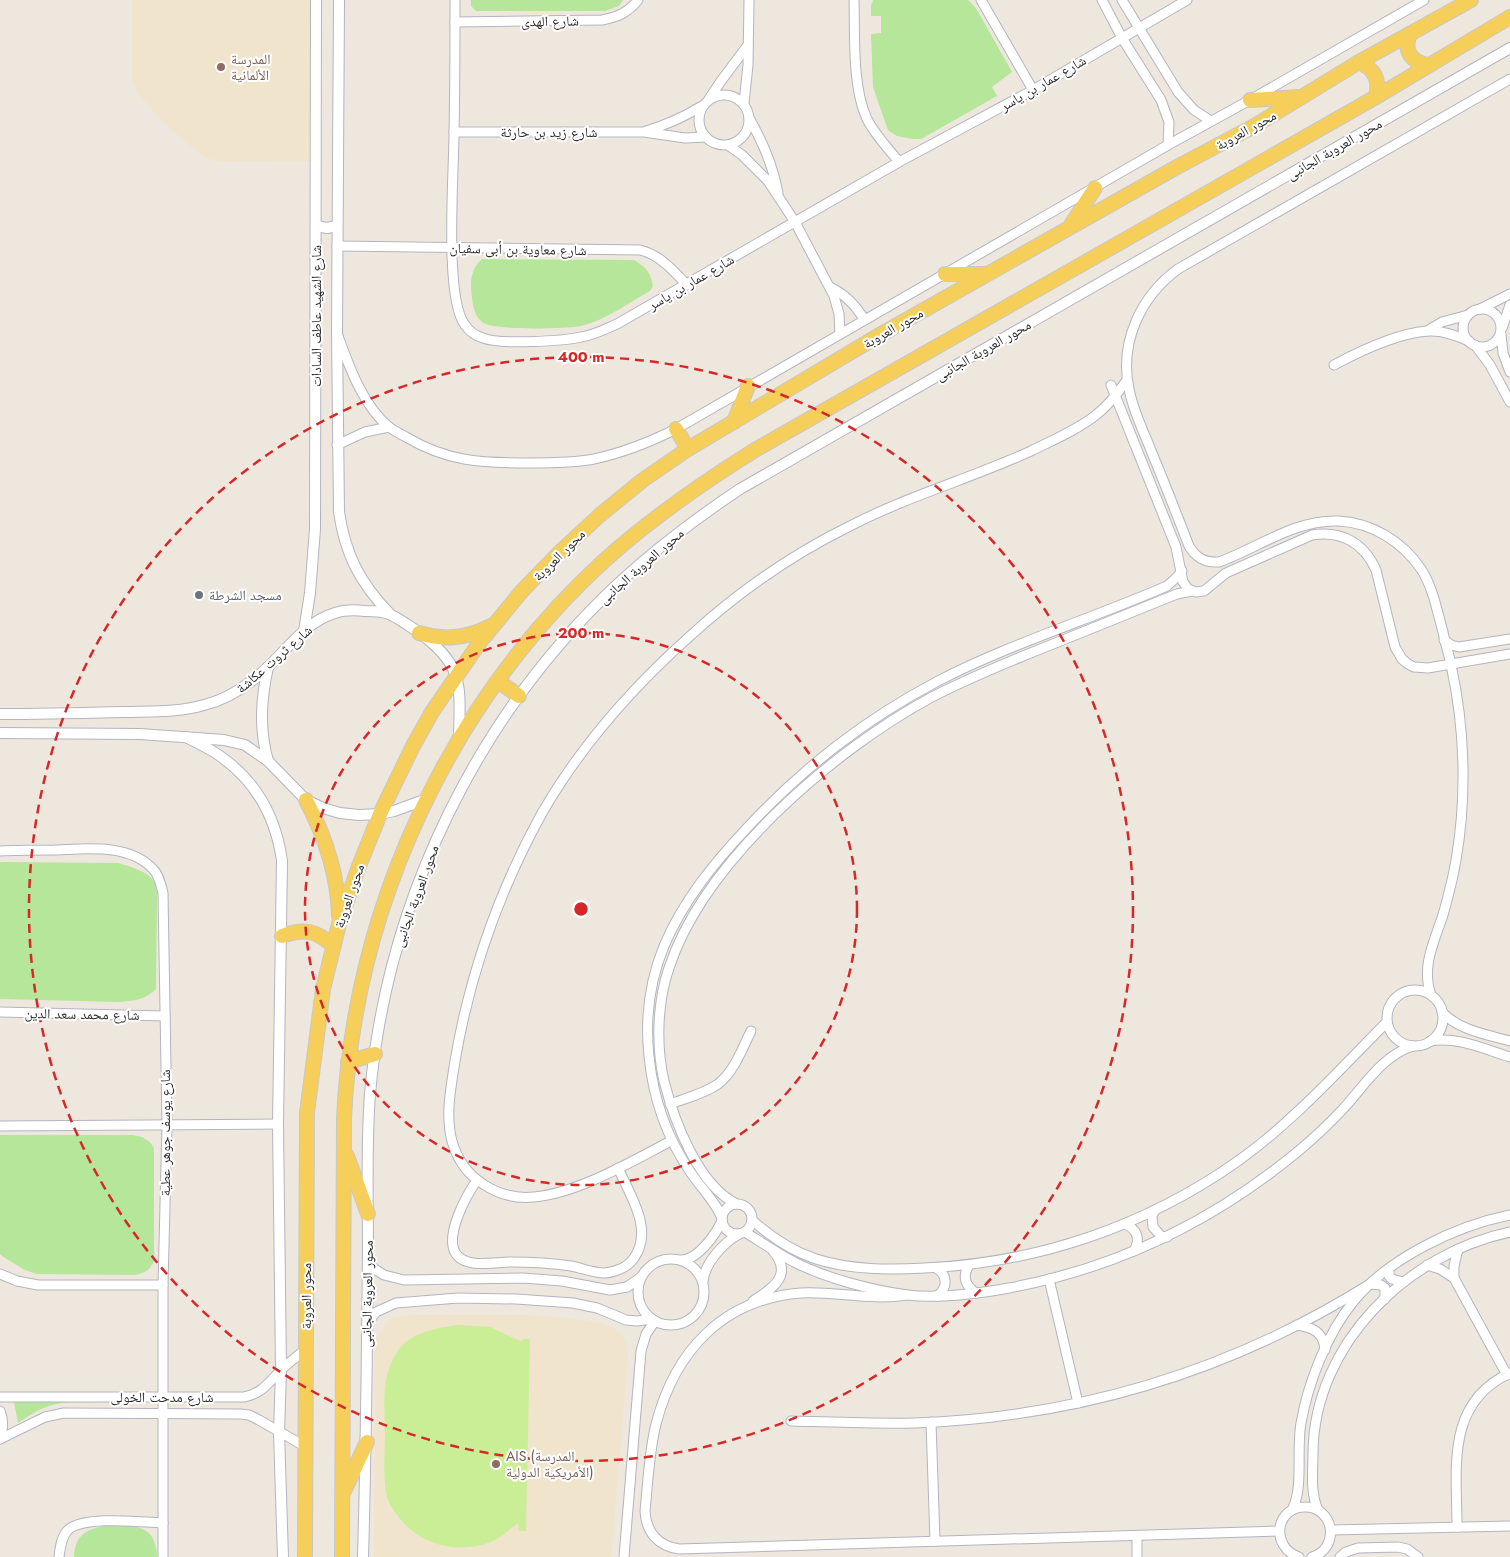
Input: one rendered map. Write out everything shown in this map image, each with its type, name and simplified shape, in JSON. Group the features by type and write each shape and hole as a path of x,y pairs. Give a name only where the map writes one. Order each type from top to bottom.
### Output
{"main road":[{"name":"محور العروبة","path":"305,1556 307,1113 323,989 332,946 339,924 359,866 380,814 413,746 457,675 494,624 522,591 600,515 643,480 688,449 986,274 1256,125 1360,62 1471,0"},
{"path":"342,1557 344,1146 345,1090 348,1062 371,946 396,871 426,799 459,740 498,681 572,592 606,560 677,501 715,475 764,445 1376,97 1510,17"},
{"path":"1410,34 1407,41 1410,55 1414,61 1429,65"},
{"path":"1360,62 1368,65 1374,72 1378,88 1376,97"},
{"path":"1250,100 1303,97"},
{"path":"1069,228 1094,188"},
{"path":"945,274 986,274"},
{"path":"734,422 748,386"},
{"path":"676,429 688,449"},
{"path":"420,633 434,638 450,638 466,636 494,624"},
{"path":"498,681 519,696"},
{"path":"306,800 319,826 331,860 338,896 339,924"},
{"path":"282,936 296,931 310,931 322,937 332,946"},
{"path":"348,1062 375,1054"},
{"path":"344,1146 368,1214"},
{"path":"341,1496 367,1442"}],"street":[{"name":"شارع الشهيد عاطف السادات","path":"304,632 316,529 316,0"},
{"name":"شارع الشهيد عاطف السادات","path":"339,0 337,226 337,445 339,512 347,550 355,568 365,585 390,614"},
{"name":"شارع عمار بن ياسر","path":"455,0 452,248 456,298 464,324 476,334 491,341 504,342 582,337 600,332 617,324 899,162 1033,90 1187,0"},
{"name":"شارع الهدى","path":"455,22 602,20 618,16 632,7 638,0"},
{"path":"744,104 748,65 748,0"},
{"path":"854,0 856,64 862,105 874,132 899,162"},
{"path":"982,0 1033,90"},
{"path":"1102,0 1122,38 1166,111 1169,128 1168,144"},
{"path":"1122,0 1185,102 1211,121"},
{"path":"676,429 1168,144 1250,100 1424,0"},
{"name":"شارع زيد بن حارثة","path":"644,132 677,120 705,103 748,46"},
{"name":"محور العروبة الجانبى","path":"364,1557 367,1442 368,1133 375,1054 383,1007 393,960 407,915 443,824 466,779 519,696 584,617 620,581 698,517 740,489 1510,48"},
{"path":"1431,995 1427,981 1428,962 1452,884 1459,842 1461,820 1461,741 1457,696 1451,664 1434,596 1422,570 1414,559 1396,542 1380,532 1367,526 1338,521 1310,524 1296,528 1219,562 1211,563 1198,557 1189,546 1135,410 1127,380 1128,350 1134,326 1141,309 1151,294 1178,268 1510,79"},
{"path":"728,145 744,136 749,125 749,118 748,110 744,104 727,94 714,96 705,103 698,119 699,126 706,137 712,142 728,145 756,168 778,196 795,222 830,287 839,314 840,334"},
{"path":"749,118 768,156 778,196"},
{"name":"شارع زيد بن حارثة","path":"454,132 644,132 678,137 706,137"},
{"path":"316,226 327,228 337,226"},
{"path":"316,245 327,242 337,246"},
{"name":"شارع معاوية بن أبى سفيان","path":"337,246 640,250 651,253 660,259 687,285"},
{"path":"830,287 850,300 864,320"},
{"path":"1510,294 1473,311 1464,321 1463,328 1465,335 1490,365 1510,402"},
{"path":"1427,331 1444,332 1480,347 1491,345 1495,342 1501,330 1510,305"},
{"path":"1480,309 1493,311 1498,316 1503,353 1510,372"},
{"path":"1334,365 1383,343 1427,331 1442,322 1468,315"},
{"name":"شارع الشهيد عاطف السادات","path":"337,331 354,379 375,412 389,427 419,444 444,455 464,460 500,463 550,463 594,459 625,450 676,429"},
{"path":"671,1141 618,1168 565,1190 534,1197 510,1196 499,1193 477,1180 466,1169 452,1143 449,1129 449,1110 452,1076 468,998 489,926 524,846 544,811 596,734 625,700 656,667 733,599 770,572 849,526 906,500 971,477 1044,445 1079,426 1095,416 1115,398 1127,380"},
{"path":"1110,385 1170,531 1178,555 1183,582 1192,591"},
{"path":"337,445 365,432 389,427"},
{"path":"1387,1022 1316,1096 1276,1132 1216,1175 1155,1210 1125,1224 1061,1247 1013,1258 936,1268 860,1268 829,1262 787,1246 763,1230 752,1220 748,1209 721,1194 702,1171 680,1132 670,1104 660,1060 660,1016 668,971 680,939 700,904 738,852 770,819 860,744 931,698 1006,663 1177,594 1204,591 1226,573 1303,538 1321,534 1339,535 1355,542 1368,554 1376,570 1395,647 1402,659 1414,667 1421,668 1451,664 1510,654"},
{"path":"907,1295 815,1271 742,1233 728,1231 718,1210 671,1141 655,1092 649,1057 648,1012 653,982 665,944 684,909 718,859 793,781 854,732 926,688 981,661 1167,586 1182,571"},
{"name":"شارع ثروت عكاشة","path":"0,714 164,711 186,709 224,699 239,691 268,667 304,632 320,620 335,612 354,610 390,614 420,633 441,650 457,675 460,698 459,740"},
{"path":"1444,640 1451,645 1459,647 1510,639"},
{"path":"268,667 261,707 264,746 268,761"},
{"path":"0,733 140,734 224,740 245,745 268,761 306,800 340,813 359,815 380,814 426,799"},
{"path":"186,737 218,754 234,767 257,793 274,824 280,842 282,861 282,936 278,1124 281,1370 279,1433 283,1557"},
{"path":"793,781 802,791"},
{"name":"شارع يوسف جوهر عطية","path":"0,851 98,849 128,854 144,861 154,870 163,893 167,1125 164,1286 163,1557"},
{"path":"1413,1046 1396,1038 1387,1022 1388,1012 1396,997 1404,992 1413,990 1431,995 1446,1017 1460,1025 1510,1041"},
{"name":"شارع محمد سعد الدين","path":"0,1012 165,1016"},
{"path":"1430,1041 1439,1032 1443,1019 1442,1012"},
{"path":"670,1104 710,1089 724,1079 751,1031"},
{"path":"745,1307 771,1299 798,1294 826,1293 882,1297 907,1295 937,1296 976,1293 1049,1279 1167,1237 1227,1204 1276,1170 1326,1125 1384,1063 1398,1052 1438,1040 1456,1041 1510,1057"},
{"path":"655,1092 666,1089"},
{"path":"0,1126 278,1124"},
{"path":"477,1180 461,1208 455,1228 453,1248 461,1259 473,1263 542,1263 606,1273 620,1269 631,1262 638,1251 642,1237 639,1216 618,1168"},
{"path":"368,1260 373,1268 384,1276 404,1280 542,1279 610,1290 627,1286 661,1260 686,1260 694,1256 713,1236 726,1209 737,1204"},
{"path":"1155,1210 1152,1216 1153,1227 1161,1236 1167,1237"},
{"path":"1294,1556 1282,1544 1279,1531 1297,1498 1299,1443 1303,1413 1310,1386 1330,1338 1345,1313 1370,1284 1414,1253 1449,1234 1479,1223 1510,1215"},
{"path":"367,1324 376,1312 396,1303 458,1298 516,1299 573,1303 597,1308 626,1320 653,1320 672,1325 689,1320 696,1314 704,1299 702,1281 710,1263 730,1240 750,1227 752,1220"},
{"path":"1125,1224 1135,1230 1137,1235 1138,1240 1134,1250"},
{"path":"1318,1510 1313,1491 1313,1448 1316,1422 1322,1398 1333,1369 1347,1342 1366,1318 1385,1299 1403,1282 1427,1265 1485,1238 1510,1232"},
{"path":"771,1249 776,1254 781,1268 777,1282 767,1293 720,1321 694,1346 680,1364 664,1398 653,1439 645,1511 646,1524 652,1535 665,1545 680,1549 1279,1531"},
{"path":"1454,1278 1454,1266 1458,1249"},
{"path":"681,1260 692,1266 702,1281"},
{"path":"969,1265 966,1269 965,1278 968,1287 976,1293"},
{"path":"1427,1265 1440,1269 1454,1278 1508,1374 1489,1386 1475,1402 1466,1416 1460,1432 1456,1454 1457,1527"},
{"path":"936,1268 943,1274 946,1284 937,1296"},
{"path":"1389,1269 1392,1280 1403,1282"},
{"path":"0,1274 17,1281 38,1285 164,1286"},
{"path":"641,1277 638,1297 642,1309 653,1320"},
{"path":"1049,1279 1078,1404"},
{"path":"791,1421 879,1424 931,1422 1014,1414 1078,1404 1141,1388 1200,1368 1270,1339 1370,1284 1381,1285 1384,1288 1385,1299"},
{"path":"624,1557 641,1350 653,1320"},
{"path":"1296,1325 1317,1331 1322,1337 1325,1351"},
{"name":"شارع مدحت الخولى","path":"0,1397 244,1397 267,1387 281,1370 306,1349"},
{"path":"0,1411 3,1417 3,1428 0,1439"},
{"name":"شارع مدحت الخولى","path":"0,1439 37,1420 54,1414 76,1412 164,1412 249,1415 306,1447"},
{"path":"931,1422 935,1541"},
{"path":"1292,1510 1305,1506 1318,1510 1327,1518 1331,1530 1329,1543 1321,1553 1314,1557"},
{"path":"59,1557 61,1543 66,1532 78,1523 95,1521 163,1523"},
{"path":"1331,1530 1510,1526"},
{"path":"1136,1536 1137,1557"},
{"path":"1340,1557 1346,1552 1358,1548 1398,1547 1407,1549 1418,1557"}],"shaded area":[{"name":"المدرسة الألمانية","path":"132,0 310,0 309,161 223,162 205,158 166,125 139,95 132,82"},
{"name":"AIS (المدرسة الأمريكية الدولية)","path":"410,1315 524,1315 559,1317 599,1323 617,1330 624,1338 628,1349 628,1358 611,1557 374,1557 375,1339 391,1318"}],"green space":[{"path":"471,0 623,0 619,6 605,11 476,11 471,6"},
{"path":"873,0 968,0 976,8 1012,72 992,87 997,96 921,139 897,136 888,130 873,87 871,34 881,33 881,16 871,16"},
{"path":"482,259 634,260 647,270 653,286 650,291 617,311 581,326 561,328 500,327 482,322 474,308 471,282 475,267"},
{"path":"0,862 118,863 138,869 151,877 157,893 156,989 148,996 119,1002 0,999"},
{"path":"0,1135 133,1135 148,1140 154,1148 154,1261 151,1267 135,1275 37,1274 25,1270 2,1256 0,1254"},
{"path":"458,1325 490,1327 522,1342 523,1339 530,1339 526,1531 519,1531 518,1523 491,1542 478,1546 451,1547 425,1539 413,1531 400,1519 390,1505 386,1493 385,1478 384,1409 386,1380 392,1361 402,1345 424,1332"},
{"path":"13,1397 69,1399 69,1402 55,1404 42,1409 18,1423"},
{"path":"108,1525 135,1527 148,1532 156,1546 157,1557 74,1557 77,1543 84,1534 94,1528"}],"place":[{"name":"المدرسة الألمانية","path":"221,67"},
{"name":"مسجد الشرطة","path":"199,595"},
{"name":"AIS (المدرسة الأمريكية الدولية)","path":"496,1464"}]}
